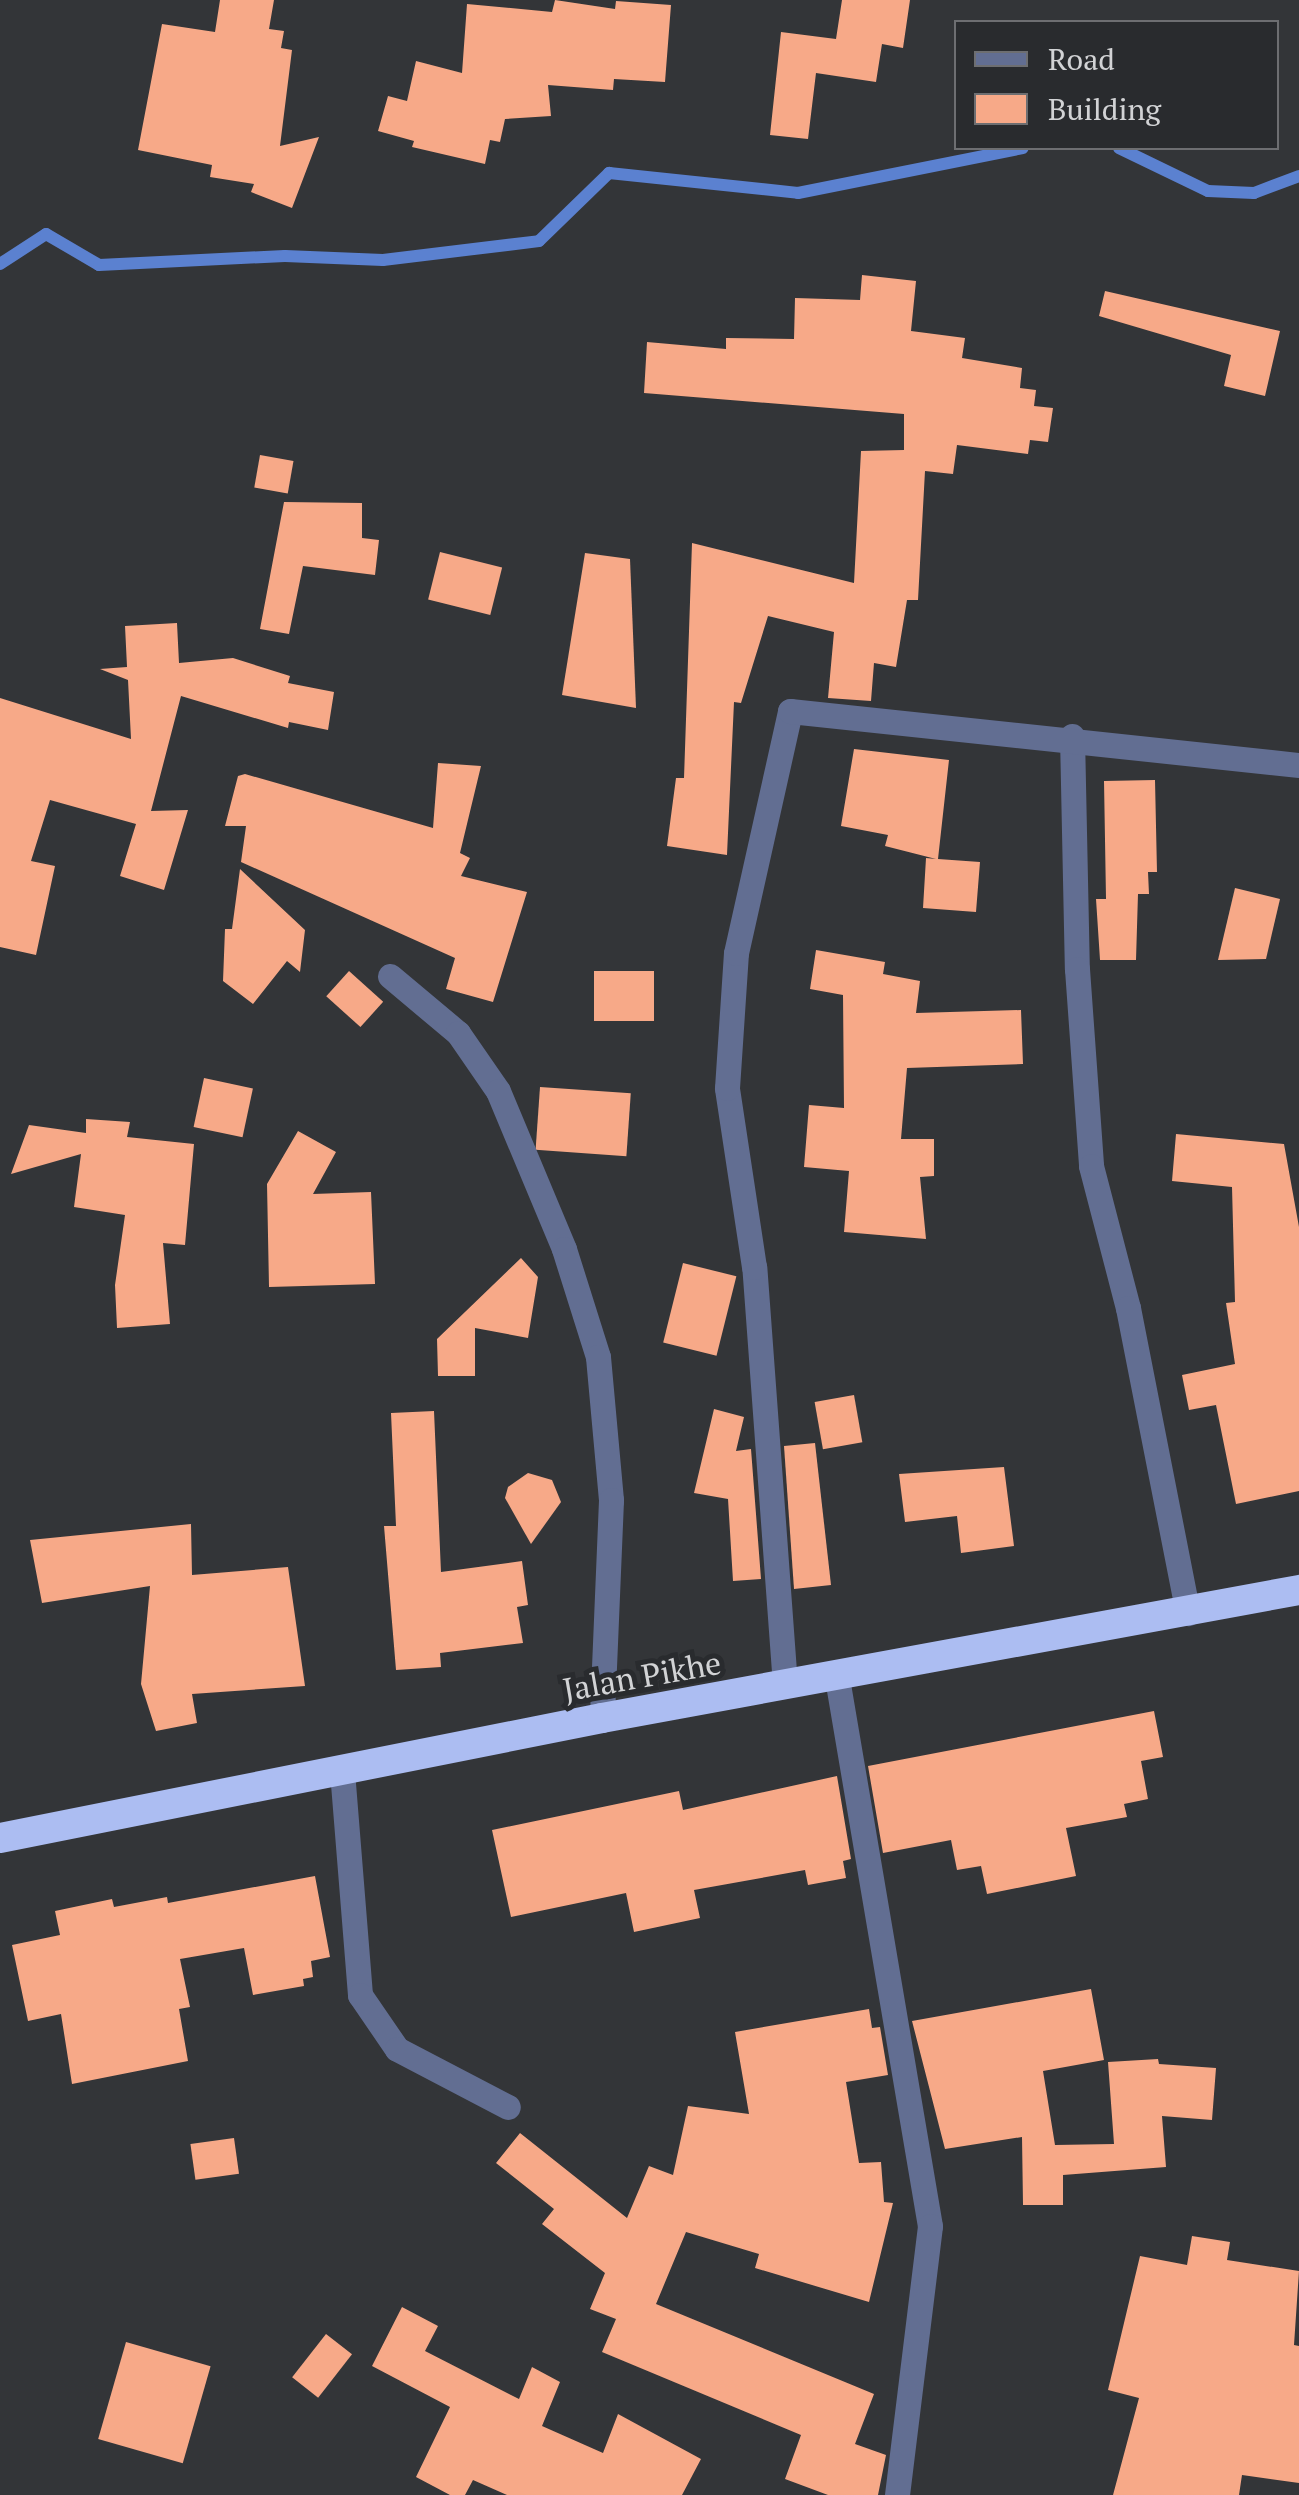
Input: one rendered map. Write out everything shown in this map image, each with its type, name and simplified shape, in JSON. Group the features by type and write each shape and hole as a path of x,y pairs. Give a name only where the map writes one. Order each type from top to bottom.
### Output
{"highway":[{"name":"Jalan Pikhe","path":"0,1837 602,1718 837,1678 1299,1590"}],"street":[{"path":"785,1685 754,1266 727,1088 736,954 790,711 1072,736 1299,764"},
{"path":"1072,736 1077,969 1091,1166 1128,1308 1188,1613"},
{"path":"390,976 458,1033 498,1091 564,1248 598,1356 610,1500 602,1718"},
{"path":"837,1678 930,2226 898,2495"},
{"path":"342,1770 360,1995 398,2049 508,2108"}],"building":[{"path":"220,0 274,0 269,29 284,31 281,48 292,50 280,146 319,137 292,208 251,192 254,184 210,177 212,165 138,150 162,24 215,32"},
{"path":"555,0 615,9 616,1 671,5 665,82 614,79 613,90 548,85 551,116 505,119 500,142 490,140 485,164 412,147 414,141 378,131 388,96 407,101 416,61 462,73 467,4 552,12"},
{"path":"842,0 910,0 903,48 882,44 876,82 816,73 808,139 770,135 781,32 836,39"},
{"path":"862,275 916,281 911,331 965,338 962,358 1022,368 1020,388 1036,390 1034,406 1053,408 1048,442 1030,440 1028,454 957,445 953,474 925,471 918,600 907,600 896,667 874,663 871,701 828,698 834,632 768,616 741,703 734,702 727,855 667,846 676,778 684,778 692,543 854,583 861,451 904,450 904,414 644,393 647,342 726,349 726,338 794,339 795,298 860,300"},
{"path":"1105,291 1280,331 1265,396 1224,386 1231,355 1099,316"},
{"path":"260,455 293,461 288,493 254,487"},
{"path":"284,502 362,503 362,538 379,540 375,575 303,566 289,634 260,629"},
{"path":"440,552 502,567 490,615 428,600"},
{"path":"585,553 630,559 636,708 562,695"},
{"path":"177,623 179,663 233,658 290,676 288,683 334,692 328,730 289,722 288,728 181,696 151,811 188,810 164,890 120,876 136,824 50,800 31,861 55,866 36,955 0,947 0,698 131,739 128,680 100,669 127,667 125,626"},
{"path":"854,749 949,760 938,859 980,862 976,912 923,908 926,858 936,859 885,846 888,835 841,826"},
{"path":"438,763 481,766 460,853 470,858 461,876 527,892 493,1002 446,989 455,958 241,862 246,826 225,826 238,776 245,774 433,828"},
{"path":"1155,780 1157,872 1148,872 1149,894 1138,894 1136,960 1100,960 1096,899 1106,899 1104,781"},
{"path":"240,869 305,930 300,972 287,961 253,1004 223,981 225,929 232,929"},
{"path":"1235,888 1280,899 1266,959 1218,960"},
{"path":"816,950 885,962 883,974 920,981 916,1013 1021,1010 1023,1064 907,1068 901,1139 934,1139 934,1176 920,1177 926,1239 844,1232 849,1171 804,1167 809,1105 844,1108 843,995 810,989"},
{"path":"349,971 383,1002 360,1027 326,996"},
{"path":"594,971 654,971 654,1021 594,1021"},
{"path":"204,1078 253,1088 243,1137 194,1127"},
{"path":"540,1087 631,1093 626,1156 536,1150"},
{"path":"86,1119 130,1122 127,1137 194,1144 185,1245 163,1243 170,1324 117,1328 115,1285 125,1215 74,1207 81,1154 11,1174 29,1125 86,1133"},
{"path":"298,1131 336,1152 313,1194 371,1192 375,1284 269,1287 267,1184"},
{"path":"1176,1134 1284,1144 1299,1227 1299,1491 1236,1504 1216,1405 1189,1410 1182,1375 1235,1364 1226,1303 1235,1302 1232,1187 1172,1181"},
{"path":"521,1258 538,1277 528,1338 475,1328 475,1376 438,1376 437,1339"},
{"path":"683,1263 736,1276 717,1356 663,1343"},
{"path":"854,1395 862,1442 823,1449 815,1402"},
{"path":"714,1409 744,1417 736,1451 751,1449 761,1579 733,1581 728,1499 694,1493"},
{"path":"434,1411 441,1572 522,1561 528,1605 517,1607 523,1643 440,1653 441,1667 396,1670 384,1526 396,1526 391,1413"},
{"path":"815,1443 831,1585 794,1589 784,1446"},
{"path":"1004,1467 1014,1546 961,1553 957,1516 905,1522 899,1474"},
{"path":"528,1473 552,1480 561,1502 531,1544 505,1498 508,1487"},
{"path":"191,1524 192,1575 288,1567 305,1686 192,1694 197,1723 156,1731 141,1684 150,1586 42,1603 30,1540"},
{"path":"1154,1711 1163,1757 1141,1761 1148,1799 1124,1804 1127,1817 1066,1828 1076,1876 987,1894 981,1866 957,1870 951,1840 883,1853 868,1766"},
{"path":"837,1776 851,1859 843,1861 846,1878 808,1885 805,1870 694,1890 700,1918 634,1932 626,1893 511,1917 492,1830 679,1791 683,1810"},
{"path":"315,1876 330,1957 311,1961 313,1977 303,1979 304,1986 253,1995 244,1948 180,1959 190,2007 179,2009 188,2061 72,2084 61,2014 28,2021 12,1945 60,1935 55,1911 112,1899 114,1907 167,1897 168,1903"},
{"path":"1091,1989 1104,2060 1043,2071 1055,2145 1114,2144 1108,2062 1158,2059 1159,2064 1216,2068 1212,2120 1162,2116 1166,2167 1063,2175 1063,2205 1023,2205 1022,2137 945,2149 912,2021"},
{"path":"869,2009 872,2028 880,2027 888,2075 846,2082 859,2163 881,2162 884,2202 893,2203 869,2302 755,2268 759,2254 686,2232 656,2304 874,2394 855,2444 886,2455 878,2495 828,2495 785,2479 801,2435 602,2352 616,2319 590,2309 605,2273 542,2224 554,2209 496,2163 520,2133 627,2218 649,2166 673,2175 688,2106 749,2114 735,2032"},
{"path":"234,2138 239,2174 195,2180 190,2144"},
{"path":"1192,2236 1230,2242 1227,2260 1299,2271 1294,2345 1299,2346 1299,2483 1242,2475 1239,2495 1113,2495 1139,2398 1108,2390 1140,2256 1187,2265"},
{"path":"402,2307 438,2326 425,2351 519,2399 532,2367 560,2382 542,2426 603,2453 618,2414 701,2459 682,2495 507,2495 473,2480 465,2495 450,2495 416,2477 450,2407 372,2366"},
{"path":"326,2334 352,2354 318,2398 292,2377"},
{"path":"126,2342 211,2366 183,2463 98,2439"}],"waterway":[{"path":"0,264 46,234 99,265 285,256 383,260 539,241 609,173 798,193 1013,150"},
{"path":"1123,150 1208,191 1254,193 1299,176"}]}
